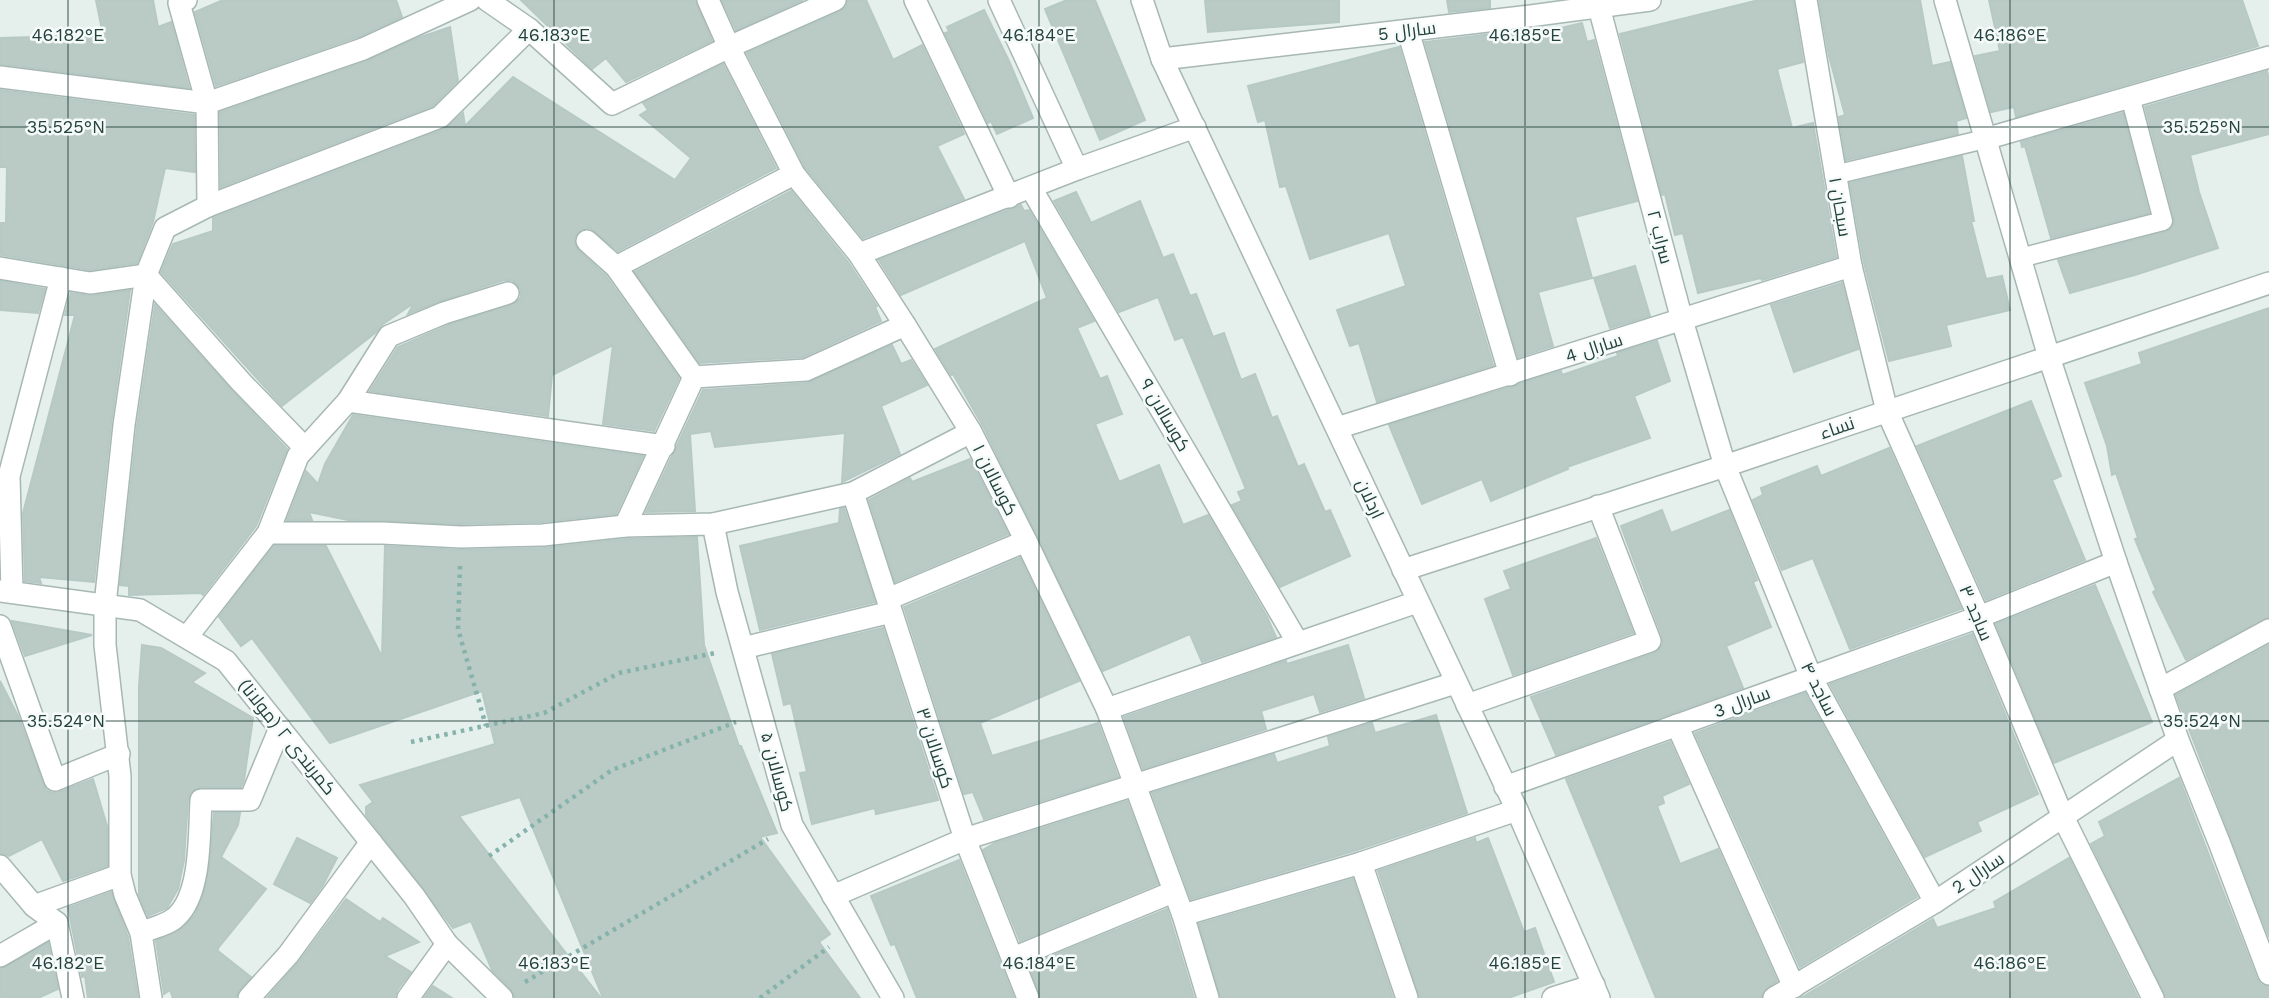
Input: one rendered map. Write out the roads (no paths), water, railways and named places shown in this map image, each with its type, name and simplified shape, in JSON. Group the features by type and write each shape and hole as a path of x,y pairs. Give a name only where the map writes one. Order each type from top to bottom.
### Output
{"street":[{"path":"0,77 207,103 363,49 470,0"},
{"path":"487,0 529,29 612,104 729,47 835,0"},
{"name":"کوسالان ۱","path":"708,0 794,174 859,254 905,325 971,432 1026,541 1107,709 1183,915 1208,998"},
{"path":"915,0 1009,197"},
{"path":"999,0 1077,169"},
{"name":"اردلان","path":"1142,0 1162,59 1517,810 1596,991"},
{"name":"سارال 5","path":"1162,59 1408,31 1520,9 1599,7 1650,0"},
{"name":"سبحان ۱","path":"1805,0 1851,266 1887,411"},
{"path":"1945,0 2049,356 2116,562 2178,740 2269,974"},
{"path":"181,1 207,103 208,206"},
{"name":"سراب ۲","path":"1599,7 1682,320 1725,466"},
{"path":"151,998 141,933 125,895 120,875 119,754 105,645 106,605 124,425 146,275 165,228 208,206 440,117 529,29"},
{"path":"1408,31 1510,375"},
{"path":"1985,139 2269,57"},
{"path":"859,254 1077,169 1195,127"},
{"path":"616,267 794,174"},
{"name":"کوسالان ۹","path":"1031,188 1298,643"},
{"path":"587,241 616,267 694,377"},
{"name":"سارال 4","path":"1337,428 1851,266"},
{"path":"0,268 90,283 146,275"},
{"path":"146,275 241,382 305,448"},
{"path":"6,591 9,476 61,278"},
{"name":"نساء","path":"1403,570 1725,466 2269,283"},
{"path":"187,637 268,533 298,456 348,401 390,336 444,313 508,293"},
{"path":"694,377 806,370 905,325"},
{"path":"625,526 694,377"},
{"path":"348,401 664,446"},
{"name":"ساجد ۳","path":"1887,411 1979,617 2063,817 2152,998"},
{"path":"268,533 383,533 461,537 543,535 625,526 713,524 853,493 971,432"},
{"name":"ساجد ۴","path":"1725,466 1811,677 1935,902"},
{"name":"کوسالان ۳","path":"853,493 965,839 1028,998"},
{"path":"1467,705 1650,641 1598,506"},
{"name":"کوسالان ۵","path":"713,524 727,592 792,825 893,998"},
{"path":"743,648 890,606 1026,541"},
{"name":"سارال 3","path":"1505,787 1979,617 2116,562"},
{"name":"کمربندی ۲ (مولانا)","path":"6,591 140,610 226,661 414,896 447,944 501,997"},
{"path":"1107,709 1417,602"},
{"path":"0,626 55,780 119,754"},
{"path":"2160,689 2268,634"},
{"path":"833,896 965,839 1455,682"},
{"path":"1676,725 1794,987"},
{"path":"141,933 175,918 187,903 198,865 201,800 250,800 280,728"},
{"name":"سارال 2","path":"1774,998 1935,902 2178,740"},
{"path":"1183,915 1361,863 1517,810"},
{"path":"249,998 288,955 371,842"},
{"path":"1361,863 1408,998"},
{"path":"0,866 34,906 57,923 73,998"},
{"path":"34,906 120,875"},
{"path":"1013,958 1173,892"},
{"path":"0,956 57,923"},
{"path":"408,998 447,944"},
{"path":"1553,998 1596,991"}],"lane":[{"path":"2020,258 2162,220 2130,96"},
{"path":"1834,175 1985,139"}]}
